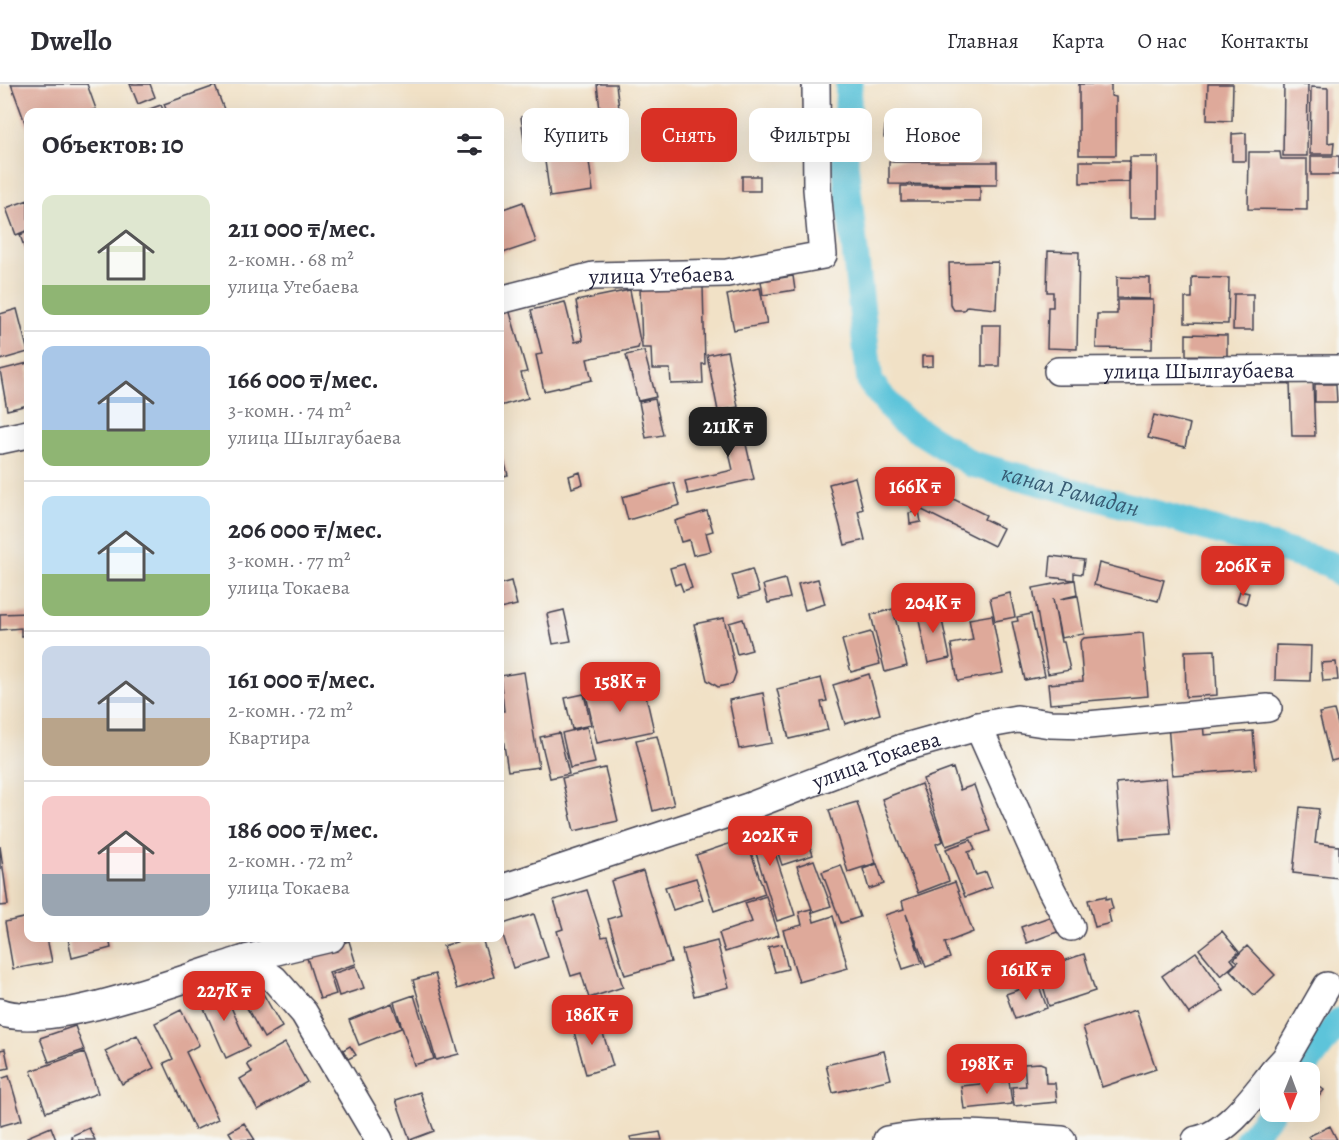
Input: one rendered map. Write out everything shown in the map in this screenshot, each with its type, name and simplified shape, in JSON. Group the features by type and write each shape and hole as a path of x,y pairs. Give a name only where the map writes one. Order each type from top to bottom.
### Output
{"street":[{"name":"улица Утебаева","path":"504,299 593,276 727,273 823,255 817,189 816,84"},
{"name":"улица Шылгаубаева","path":"1058,371 1339,369"},
{"path":"0,440 24,435"},
{"name":"улица Токаева","path":"504,889 748,807 902,748 978,726 1017,719 1050,724 1088,725 1268,708"},
{"path":"978,726 1050,887 1071,927"},
{"path":"0,1012 14,1017 32,1017 73,1011 246,959 315,942"},
{"path":"246,959 274,979 304,1013 380,1140"},
{"path":"1282,1062 1327,986"},
{"path":"1196,1140 1203,1139 1236,1116 1260,1088"},
{"path":"887,1140 915,1135 961,1133 1062,1140"}],"building":[{"path":"11,84 87,84 96,108 24,108 24,120"},
{"path":"130,84 150,84 155,97 138,104"},
{"path":"597,84 616,84 619,108 600,108"},
{"path":"1079,84 1111,84 1111,96 1116,97 1116,155 1079,155"},
{"path":"1208,84 1233,84 1232,121 1207,120"},
{"path":"1284,84 1308,84 1307,156 1283,156"},
{"path":"215,86 223,108 166,108 164,104"},
{"path":"1311,87 1328,88 1328,143 1334,142 1333,154 1310,154"},
{"path":"1246,133 1246,161 1232,161 1232,134"},
{"path":"1249,152 1280,152 1281,159 1307,159 1307,210 1248,209"},
{"path":"1311,156 1339,156 1339,175 1311,175"},
{"path":"1130,157 1158,157 1158,218 1130,218"},
{"path":"1080,161 1129,161 1129,182 1080,183"},
{"path":"545,162 589,162 593,191 550,197"},
{"path":"889,162 997,162 997,185 889,184"},
{"path":"742,176 760,176 760,191 742,191"},
{"path":"901,186 980,186 980,201 901,201"},
{"path":"24,201 24,232 16,235 6,208"},
{"path":"523,202 536,242 504,253 504,209"},
{"path":"24,234 24,246 20,235"},
{"path":"1048,251 1079,252 1077,349 1047,348 1048,307 1053,307 1053,292 1047,292"},
{"path":"998,262 996,309 967,306 964,310 954,310 950,304 949,263"},
{"path":"793,276 795,290 763,295 761,281"},
{"path":"1117,277 1150,278 1150,299 1117,298"},
{"path":"1192,277 1229,278 1228,324 1185,323 1185,298 1192,298"},
{"path":"703,286 705,364 702,364 703,383 671,384 670,369 652,369 651,348 642,348 640,287"},
{"path":"760,288 767,324 734,330 727,295"},
{"path":"630,290 640,341 638,348 587,359 592,380 544,391 536,355 542,354 531,310 565,302 575,342 583,340 576,301"},
{"path":"1234,294 1253,294 1253,330 1233,330"},
{"path":"1117,300 1153,300 1152,349 1096,348 1097,314 1117,314"},
{"path":"17,309 24,336 24,353 0,360 0,314"},
{"path":"509,309 527,372 521,373 528,398 504,405 504,311"},
{"path":"982,325 1000,325 999,366 982,366"},
{"path":"1186,334 1227,335 1227,356 1186,355"},
{"path":"644,351 656,397 638,401 626,355"},
{"path":"727,351 738,407 718,411 707,355"},
{"path":"922,356 933,356 933,366 922,367"},
{"path":"24,364 24,406 7,410 0,370"},
{"path":"1313,382 1315,436 1292,436 1290,383"},
{"path":"1315,384 1336,384 1337,402 1315,402"},
{"path":"655,399 663,435 646,438 639,402"},
{"path":"738,410 754,479 688,494 685,481 733,470 720,414"},
{"path":"1154,415 1190,424 1185,447 1148,438"},
{"path":"504,460 508,475 504,476"},
{"path":"580,472 583,484 572,488 569,476"},
{"path":"855,477 863,509 858,511 865,540 845,545 829,484"},
{"path":"674,483 680,505 628,520 622,497"},
{"path":"919,489 932,496 935,490 986,515 984,519 1003,528 994,546 920,509"},
{"path":"707,511 713,531 706,533 711,551 693,555 689,540 681,542 675,521"},
{"path":"919,511 921,522 910,524 909,513"},
{"path":"1051,556 1084,560 1082,574 1074,573 1074,580 1049,577"},
{"path":"1099,563 1164,580 1158,601 1094,585"},
{"path":"684,564 692,588 683,591 680,583 675,585 670,568"},
{"path":"752,569 759,592 739,598 732,575"},
{"path":"785,579 790,598 768,603 763,585"},
{"path":"818,579 825,604 805,610 798,584"},
{"path":"1075,580 1077,595 1060,599 1078,596 1084,634 1061,638 1053,599 1061,642 1064,642 1070,670 1048,674 1033,588"},
{"path":"511,581 517,605 504,608 504,583"},
{"path":"1240,591 1249,593 1246,604 1237,601"},
{"path":"1010,593 1015,617 995,621 990,598"},
{"path":"939,606 950,658 928,663 917,611"},
{"path":"893,609 907,666 885,672 871,615"},
{"path":"564,610 571,641 553,644 547,614"},
{"path":"24,613 24,636 21,636 21,628 0,630 0,614"},
{"path":"1031,614 1045,676 1025,680 1012,622 1018,621 1017,617"},
{"path":"992,615 1003,673 958,681 951,644 973,640 969,619"},
{"path":"724,618 736,673 732,684 718,687 707,680 694,624"},
{"path":"743,619 752,650 737,654 729,623"},
{"path":"871,632 880,664 851,672 842,640"},
{"path":"1143,633 1148,696 1050,704 1048,684 1083,681 1080,642 1084,638"},
{"path":"1276,645 1311,646 1310,681 1275,680"},
{"path":"1215,650 1217,695 1186,697 1185,651"},
{"path":"1336,662 1338,680 1323,681 1321,663"},
{"path":"524,672 539,767 508,771 504,745 504,675"},
{"path":"869,674 880,714 845,724 833,685"},
{"path":"821,678 827,701 821,702 828,730 789,739 777,689"},
{"path":"643,683 654,731 597,743 586,695"},
{"path":"763,693 772,743 739,749 729,700"},
{"path":"584,694 591,725 572,729 565,698"},
{"path":"1334,710 1339,728 1339,759 1331,761 1319,713"},
{"path":"1203,721 1204,735 1253,731 1256,769 1172,775 1168,724"},
{"path":"587,727 595,763 570,768 562,733"},
{"path":"559,733 569,774 550,778 540,737"},
{"path":"657,736 674,805 653,811 636,740"},
{"path":"605,768 618,821 574,831 562,778"},
{"path":"953,768 960,790 974,785 990,831 946,846 923,779"},
{"path":"1166,778 1171,834 1121,838 1116,783"},
{"path":"921,784 943,841 936,844 949,881 918,893 882,799"},
{"path":"857,802 876,863 848,872 829,810"},
{"path":"1300,807 1319,809 1315,843 1339,846 1339,878 1293,873"},
{"path":"762,813 795,915 777,921 745,818"},
{"path":"801,820 813,855 782,865 770,830"},
{"path":"746,838 765,894 714,911 696,855"},
{"path":"971,840 975,850 968,852 976,875 986,872 992,887 965,897 946,849"},
{"path":"0,846 8,905 0,906"},
{"path":"814,860 831,906 813,912 797,866"},
{"path":"877,864 884,884 869,889 863,869"},
{"path":"841,865 860,917 841,923 822,872"},
{"path":"643,871 671,962 625,975 608,919 621,915 611,881"},
{"path":"696,878 703,900 673,910 665,887"},
{"path":"955,882 973,932 945,943 950,958 926,967 906,914 922,963 903,969 885,915 904,909 902,901"},
{"path":"587,890 602,937 607,936 623,987 589,998 581,973 571,976 557,931 563,929 554,900"},
{"path":"766,896 779,935 725,952 719,933 752,922 745,903"},
{"path":"1106,896 1106,899 1110,898 1113,909 1108,910 1111,923 1095,927 1088,900"},
{"path":"811,909 814,922 833,916 848,968 799,982 783,930 802,925 799,912"},
{"path":"534,914 548,957 513,968 504,938 504,924"},
{"path":"1055,915 1060,931 1027,943 1021,927"},
{"path":"24,918 24,942 48,942 52,962 13,969 5,922"},
{"path":"1222,931 1239,952 1231,959 1235,964 1221,976 1199,949"},
{"path":"717,941 729,987 694,996 682,950"},
{"path":"69,942 110,942 111,948 72,958"},
{"path":"349,942 356,964 329,972 336,994 320,999 306,955"},
{"path":"456,942 483,942 494,977 457,989 443,946"},
{"path":"782,944 788,969 775,972 768,947"},
{"path":"1247,946 1275,975 1254,995 1230,970 1238,962 1234,959"},
{"path":"1196,952 1223,990 1189,1014 1162,976"},
{"path":"1084,954 1095,991 1049,1006 1038,969"},
{"path":"356,966 364,988 339,996 332,974"},
{"path":"435,974 459,1054 436,1060 413,980"},
{"path":"1038,983 1047,1008 1015,1019 1006,994"},
{"path":"222,987 249,1047 226,1058 199,997"},
{"path":"261,990 282,1027 264,1038 243,1001"},
{"path":"414,995 434,1059 414,1065 394,1002"},
{"path":"392,1003 401,1028 359,1045 349,1020"},
{"path":"181,1010 199,1045 186,1052 218,1119 195,1130 164,1063 173,1059 155,1023"},
{"path":"1136,1010 1156,1069 1102,1087 1083,1027"},
{"path":"598,1017 613,1066 586,1074 572,1025"},
{"path":"75,1026 84,1050 49,1062 40,1038"},
{"path":"137,1035 154,1068 122,1084 105,1051"},
{"path":"285,1043 307,1082 258,1110 240,1079 252,1072 247,1064"},
{"path":"350,1046 356,1055 348,1059 343,1050"},
{"path":"5,1049 9,1068 0,1070 0,1050"},
{"path":"884,1051 891,1079 833,1093 826,1065"},
{"path":"84,1052 98,1093 46,1112 31,1071"},
{"path":"1024,1064 1045,1065 1046,1083 1055,1083 1057,1102 1014,1106 1012,1087 1026,1086"},
{"path":"9,1076 22,1120 0,1126 0,1079"},
{"path":"1009,1081 1012,1104 964,1109 961,1086"},
{"path":"420,1092 434,1131 410,1140 396,1100"},
{"path":"244,1123 255,1140 234,1140 229,1132"},
{"path":"1330,1126 1337,1140 1311,1140 1309,1136"},
{"path":"51,1127 56,1140 29,1140 27,1137"},
{"path":"89,1128 95,1140 73,1140 71,1136"},
{"path":"660,1132 662,1140 631,1140 630,1137"}],"waterway":[{"name":"канал Рамадан","path":"849,84 845,164 870,382 900,419 972,464 1169,517 1330,564 1339,573"},
{"name":"канал Рамадан","path":"1308,1062 1339,1021"},
{"name":"канал Рамадан","path":"1248,1140 1263,1122"}]}
